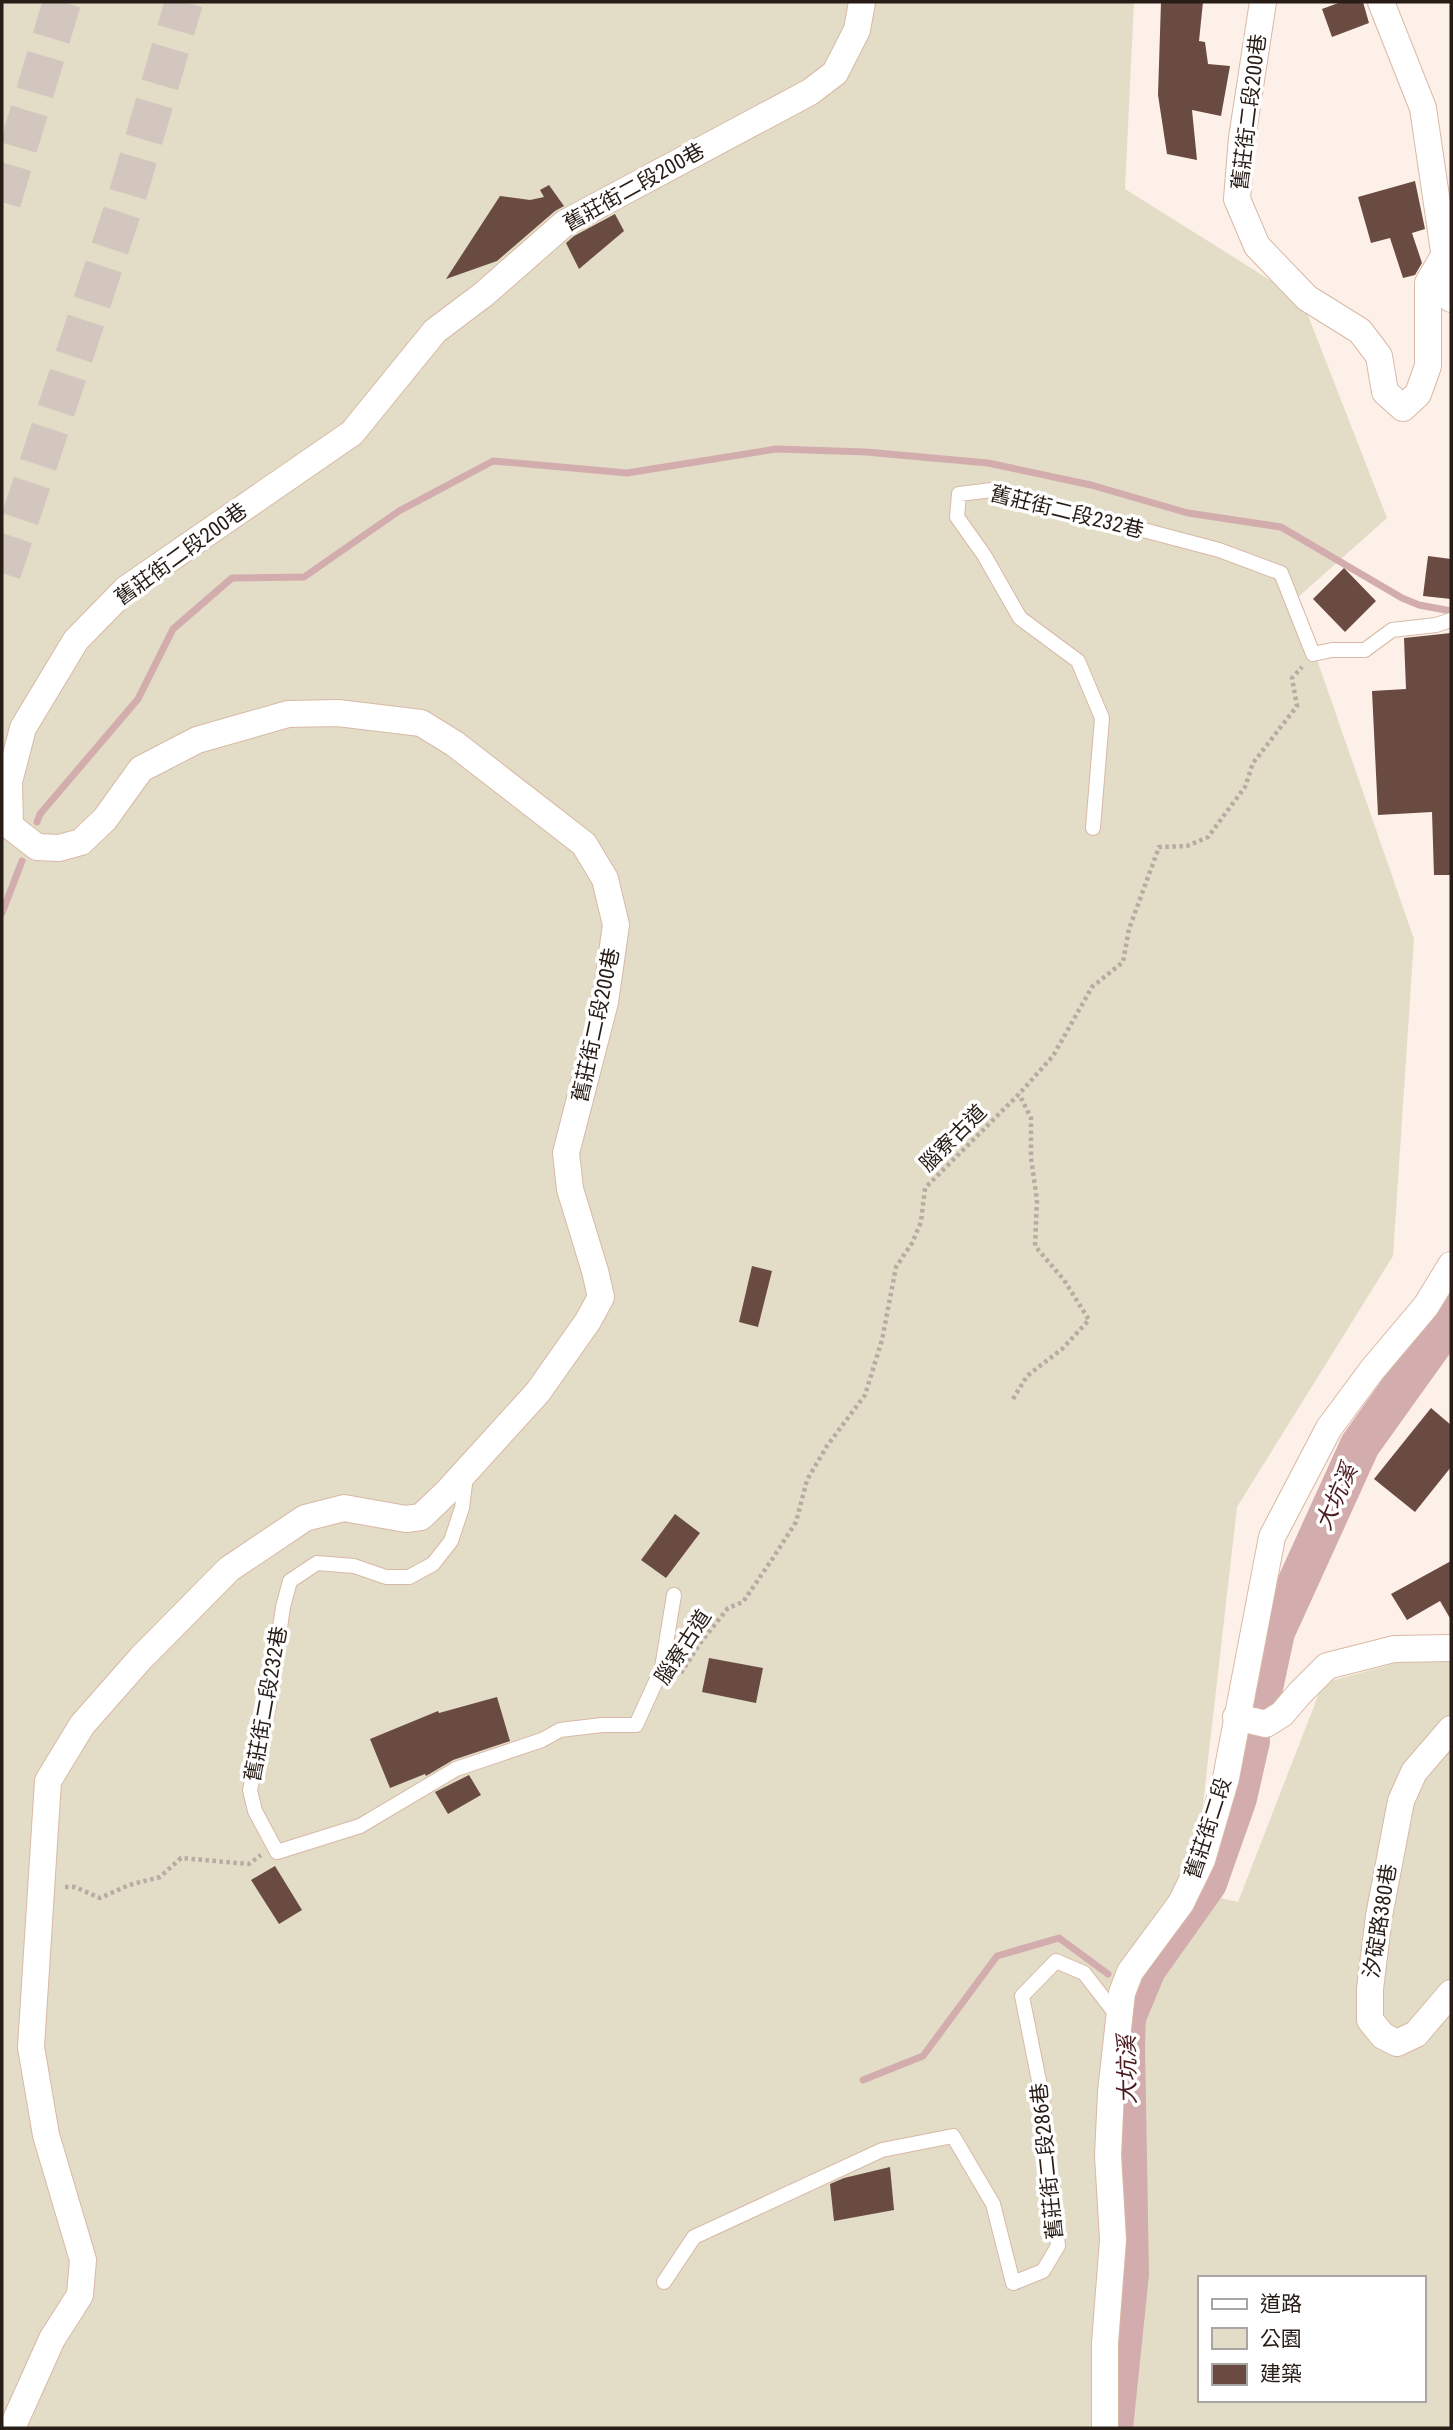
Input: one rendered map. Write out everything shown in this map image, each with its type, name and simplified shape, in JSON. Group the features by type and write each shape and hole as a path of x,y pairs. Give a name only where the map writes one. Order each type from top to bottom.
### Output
{"street":[{"name":"舊莊街二段200巷","path":"467,1468 538,1392 588,1321 601,1297 570,1189 566,1153 605,1002 616,925 605,879 584,844 455,744 421,723 338,713 288,714 197,740 141,769 105,819 81,842 59,848 37,847 10,826 9,782 20,739 23,728 76,640 126,589 352,433 435,331 484,294 565,223 810,92 835,73 858,30 862,2"},
{"name":"舊莊街二段200巷","path":"1263,2 1241,138 1237,199 1257,246 1307,298 1360,331 1379,356 1385,392 1403,408 1418,394 1428,366 1428,283 1445,254"},
{"path":"1381,2 1423,107 1451,299"},
{"name":"舊莊街二段","path":"1105,2428 1105,2343 1112,2240 1108,2155 1111,2092 1122,1993 1130,1972 1181,1903 1202,1860 1226,1777 1272,1537 1329,1428 1372,1370 1426,1306 1451,1265"},
{"path":"12,2428 52,2339 80,2295 83,2260 46,2135 31,2047 48,1781 82,1725 141,1658 229,1569 305,1518 344,1508 406,1519 421,1517 467,1468"},
{"path":"1236,1717 1266,1724 1282,1714 1327,1666 1394,1649 1451,1648"},
{"name":"汐碇路380巷","path":"1451,1729 1414,1772 1401,1801 1379,1916 1370,1989 1370,2020 1383,2036 1397,2043 1416,2034 1451,1993"}],"lane":[{"name":"舊莊街二段232巷","path":"1093,828 1102,719 1078,661 1020,618 984,555 957,517 959,494 992,490 1219,550 1282,573 1313,654"},
{"path":"1313,654 1332,650 1365,650 1392,630 1436,625 1451,620"},
{"name":"舊莊街二段232巷","path":"274,1846 255,1811 250,1790 269,1705 283,1607 290,1581 317,1563 354,1566 386,1577 409,1577 433,1564 450,1541 462,1508 467,1468"},
{"path":"274,1846 277,1852 360,1826 456,1769 542,1740 560,1730 602,1725 636,1725 662,1668 674,1595"},
{"name":"舊莊街二段286巷","path":"664,2282 694,2237 882,2150 953,2136 993,2204 1013,2283 1044,2272 1058,2246 1042,2096 1022,1996 1056,1961 1084,1973 1119,2019"}],"path":[{"name":"腦寮古道","path":"675,1684 685,1663 708,1633 728,1608 743,1602 773,1558 796,1522 807,1480 827,1446 865,1395 882,1340 896,1267 912,1243 921,1222 925,1188 1054,1056 1092,987 1123,962 1129,929 1160,847 1187,846 1208,837 1245,787 1253,763 1297,706 1292,678 1313,654"},
{"path":"1013,1399 1027,1376 1062,1349 1089,1320 1064,1280 1035,1246 1037,1200 1031,1158 1031,1118 1019,1094"},
{"path":"43,1887 75,1887 100,1898 129,1885 160,1877 181,1858 250,1864 274,1846"}],"green space":[{"path":"2,2 1134,2 1125,189 1302,300 1387,518 1296,599 1414,939 1393,1256 1237,1507 1193,1892 1238,1902 1323,1683 1451,1648 1451,2428 2,2428"}],"building":[{"path":"1161,2 1203,2 1199,41 1205,42 1208,64 1230,66 1221,116 1192,110 1197,160 1167,154 1158,95"},
{"path":"1341,2 1363,2 1369,23 1332,37 1322,9"},
{"path":"1415,181 1425,229 1412,233 1422,263 1415,275 1403,278 1390,238 1371,243 1358,197"},
{"path":"549,185 564,206 497,261 446,279 500,196 530,200 544,197 540,190"},
{"path":"615,214 624,231 579,269 566,243"},
{"path":"1428,556 1451,559 1451,599 1423,596"},
{"path":"1344,568 1376,601 1345,632 1313,599"},
{"path":"1451,633 1451,875 1434,875 1432,812 1378,815 1372,691 1406,689 1404,638"},
{"path":"752,1266 772,1271 758,1327 739,1322"},
{"path":"1431,1408 1451,1425 1451,1467 1415,1512 1374,1479"},
{"path":"675,1514 700,1533 666,1578 641,1560"},
{"path":"1451,1561 1451,1620 1440,1601 1407,1620 1391,1594"},
{"path":"709,1658 763,1668 756,1703 702,1692"},
{"path":"497,1697 510,1741 453,1760 426,1776 425,1774 390,1788 370,1739 438,1711 439,1713"},
{"path":"469,1775 481,1795 448,1814 435,1792"},
{"path":"275,1866 302,1910 279,1924 251,1880"},
{"path":"890,2167 894,2210 834,2221 830,2184"}],"waterway":[{"path":"37,822 40,814 138,699 173,629 232,578 304,577 399,511 493,461 627,473 776,449 866,452 988,463 1091,485 1188,513 1281,527 1402,598 1419,605 1451,611"},
{"path":"2,913 22,861"},
{"name":"大坑溪","path":"1260,1702 1275,1632 1360,1445 1445,1326 1451,1312"},
{"name":"大坑溪","path":"1113,2428 1129,2274 1126,2017 1146,1969 1207,1883 1237,1798 1250,1741"},
{"path":"863,2080 923,2056 997,1956 1059,1938 1108,1974"}],"tunnel":[{"path":"2,202 62,2"},
{"path":"2,573 127,197 184,2"}]}
